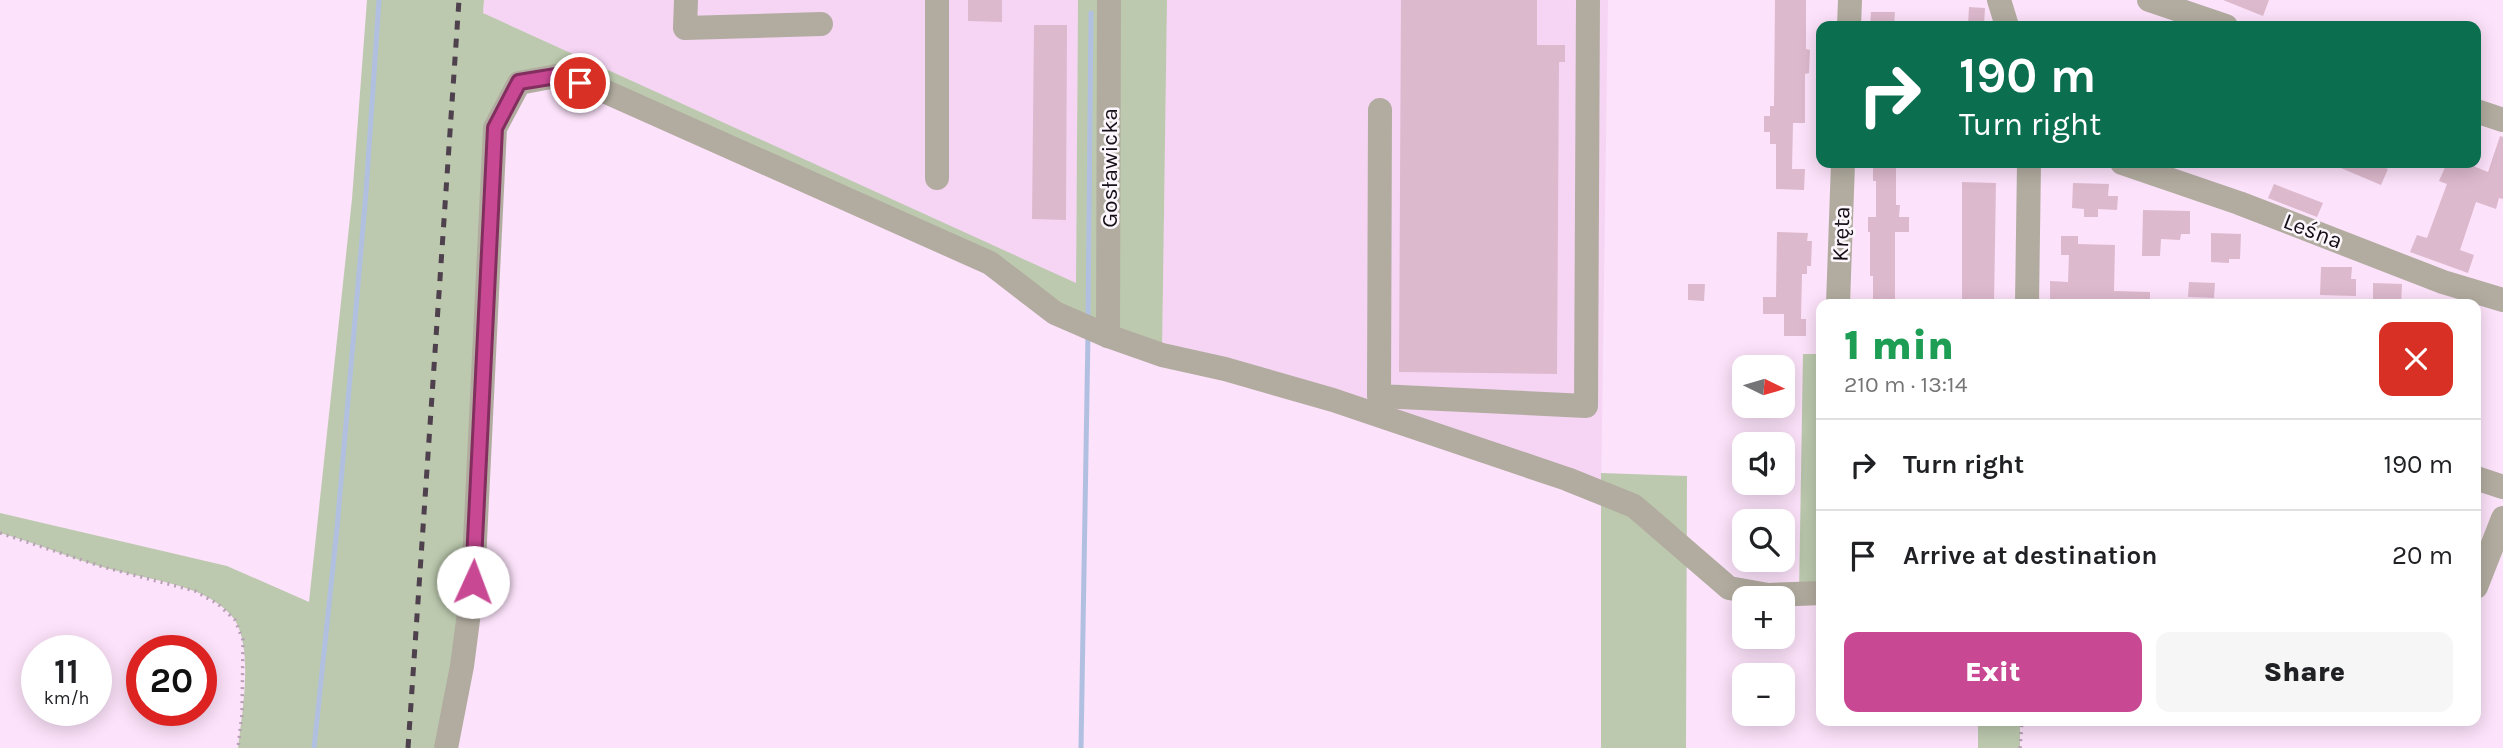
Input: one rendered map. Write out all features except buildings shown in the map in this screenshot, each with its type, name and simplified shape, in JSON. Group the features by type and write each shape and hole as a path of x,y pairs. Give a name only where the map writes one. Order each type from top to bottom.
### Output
{"street":[{"path":"686,0 685,28 821,24"},
{"path":"937,0 937,178"},
{"name":"Gosławicka","path":"1108,336 1109,0"},
{"path":"1380,110 1379,396 1586,406 1588,0"},
{"path":"1849,21 1850,0"},
{"path":"1999,0 2005,21"},
{"path":"2149,0 2211,21"},
{"path":"446,748 462,666 473,582 495,128 519,82 556,76 604,91 990,263 1055,313 1108,336 1162,355 1225,369 1333,400 1567,479 1634,506 1729,588 1768,595 1816,593"},
{"path":"2481,113 2503,120"},
{"name":"Kręta","path":"1838,299 1843,168"},
{"path":"2027,299 2029,168"},
{"name":"Leśna","path":"2137,168 2239,203 2443,282 2503,300"},
{"path":"2481,480 2503,487"},
{"path":"2481,574 2503,518"}],"path":[{"path":"0,533 103,567 195,591 218,604 235,620 243,640 242,714 237,748"},
{"path":"2020,748 2022,726"}],"shaded area":[{"path":"484,0 1078,0 1076,284 483,13"},
{"path":"1167,0 1608,0 1601,493 1162,355"}],"green space":[{"path":"367,0 484,0 483,13 1076,283 1078,0 1167,0 1162,355 1108,336 989,263 604,91 519,83 495,128 484,348 446,748 238,748 244,701 244,650 236,622 228,612 205,596 183,587 106,568 0,533 0,513 227,566 309,602 352,199"},
{"path":"1803,354 1816,354 1816,593 1799,594"},
{"path":"1601,473 1687,476 1686,748 1601,748"},
{"path":"1978,726 2020,726 2020,748 1978,748"}],"waterway":[{"path":"314,748 337,528 366,192 379,0"},
{"path":"1088,321 1091,13"},
{"path":"1081,748 1088,334"}],"railway":[{"path":"408,748 459,0"}],"route":[{"path":"473,582 495,128 519,82 556,76 580,83"}]}
